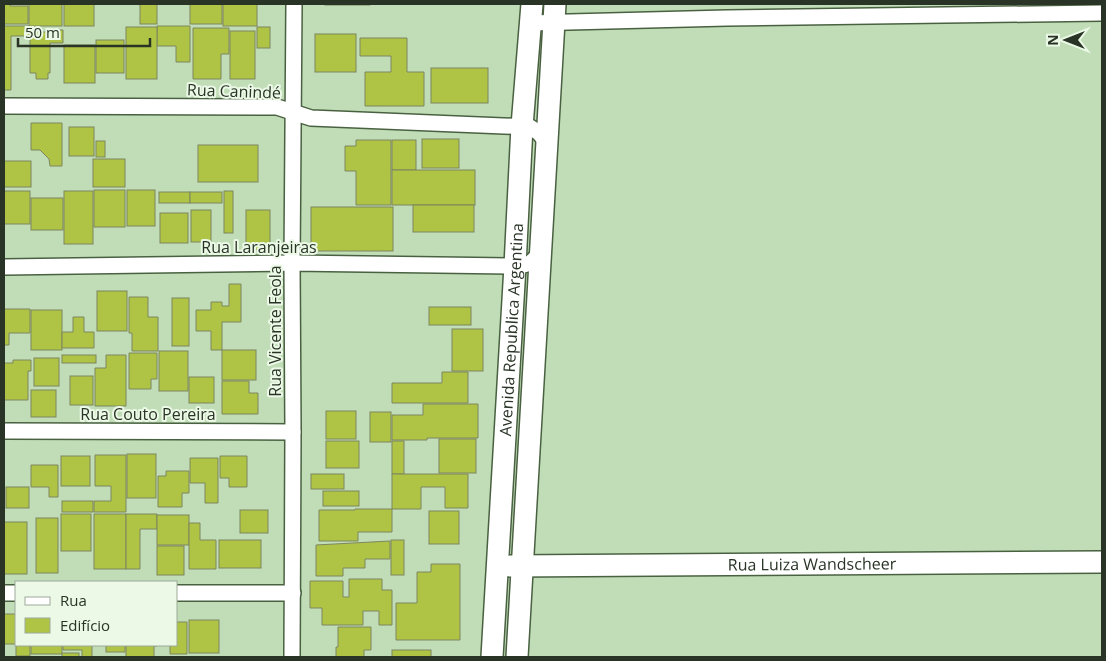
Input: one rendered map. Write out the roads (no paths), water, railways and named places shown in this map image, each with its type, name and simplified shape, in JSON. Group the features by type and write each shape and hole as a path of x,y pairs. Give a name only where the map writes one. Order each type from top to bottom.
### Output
{"main road":[{"name":"Avenida Republica Argentina","path":"492,657 522,126 531,13"},
{"name":"Avenida Republica Argentina","path":"517,657 548,144 554,13"},
{"name":"Rua Luiza Wandscheer","path":"497,565 523,567 1102,562"}],"street":[{"name":"Rua Vicente Feola","path":"292,657 294,4"},
{"path":"531,13 727,11 1102,12"},
{"name":"Rua Canindé","path":"4,106 277,107 312,118 522,126"},
{"path":"522,126 530,127 548,144"},
{"path":"515,266 530,264 541,252"},
{"name":"Rua Laranjeiras","path":"4,267 292,263 515,266"},
{"name":"Rua Couto Pereira","path":"4,431 293,432"},
{"path":"178,593 293,593"}]}
